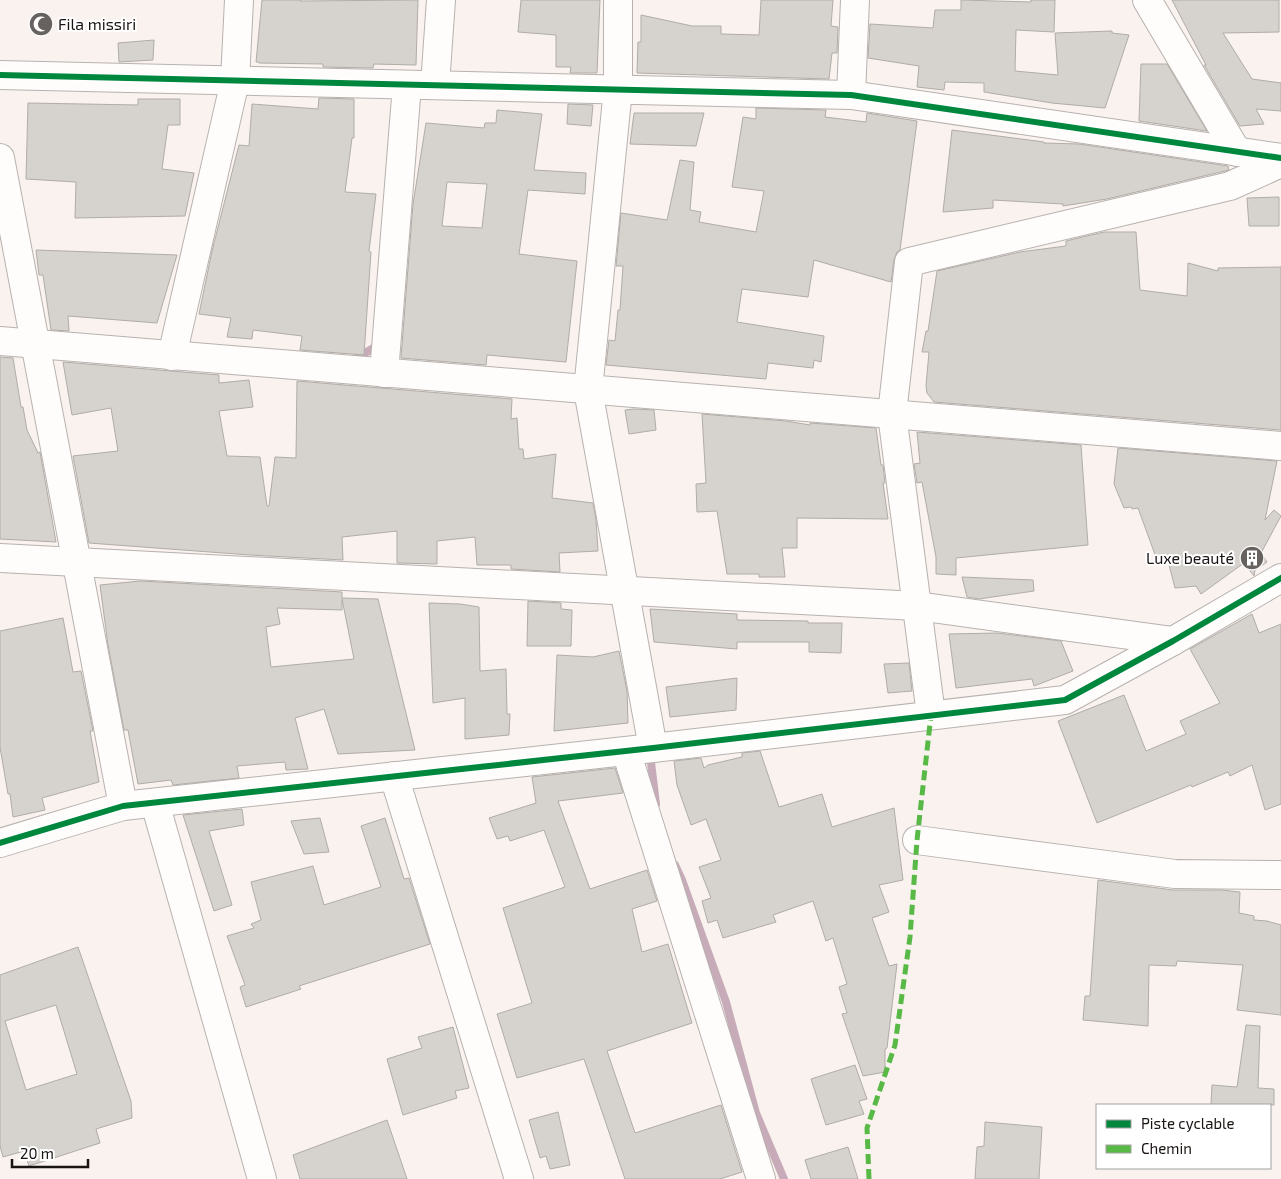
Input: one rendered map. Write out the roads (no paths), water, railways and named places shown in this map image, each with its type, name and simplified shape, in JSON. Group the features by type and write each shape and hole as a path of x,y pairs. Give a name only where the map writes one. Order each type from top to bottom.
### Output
{"street":[{"path":"172,356 234,81 239,0"},
{"path":"435,85 441,0"},
{"path":"618,0 618,90 588,390 653,748"},
{"path":"851,95 855,0"},
{"path":"1146,0 1237,152"},
{"path":"0,75 851,95 1281,158"},
{"path":"384,373 407,85"},
{"path":"0,158 123,806"},
{"path":"931,715 892,414 909,262 1230,186 1281,163"},
{"path":"0,341 1281,446"},
{"path":"0,558 917,606 1173,641"},
{"path":"0,843 123,806 156,804 1065,700 1173,641 1281,578"},
{"path":"626,751 760,1179"},
{"path":"394,776 519,1179"},
{"path":"156,804 262,1179"},
{"path":"917,840 1175,874 1281,875"}],"waterway":[{"path":"352,361 380,344"},
{"path":"650,754 656,804"},
{"path":"675,865 726,1002 756,1113 784,1179"}],"place":[{"name":"Fila missiri","path":"41,24"},
{"name":"Luxe beauté","path":"1252,558"}]}
